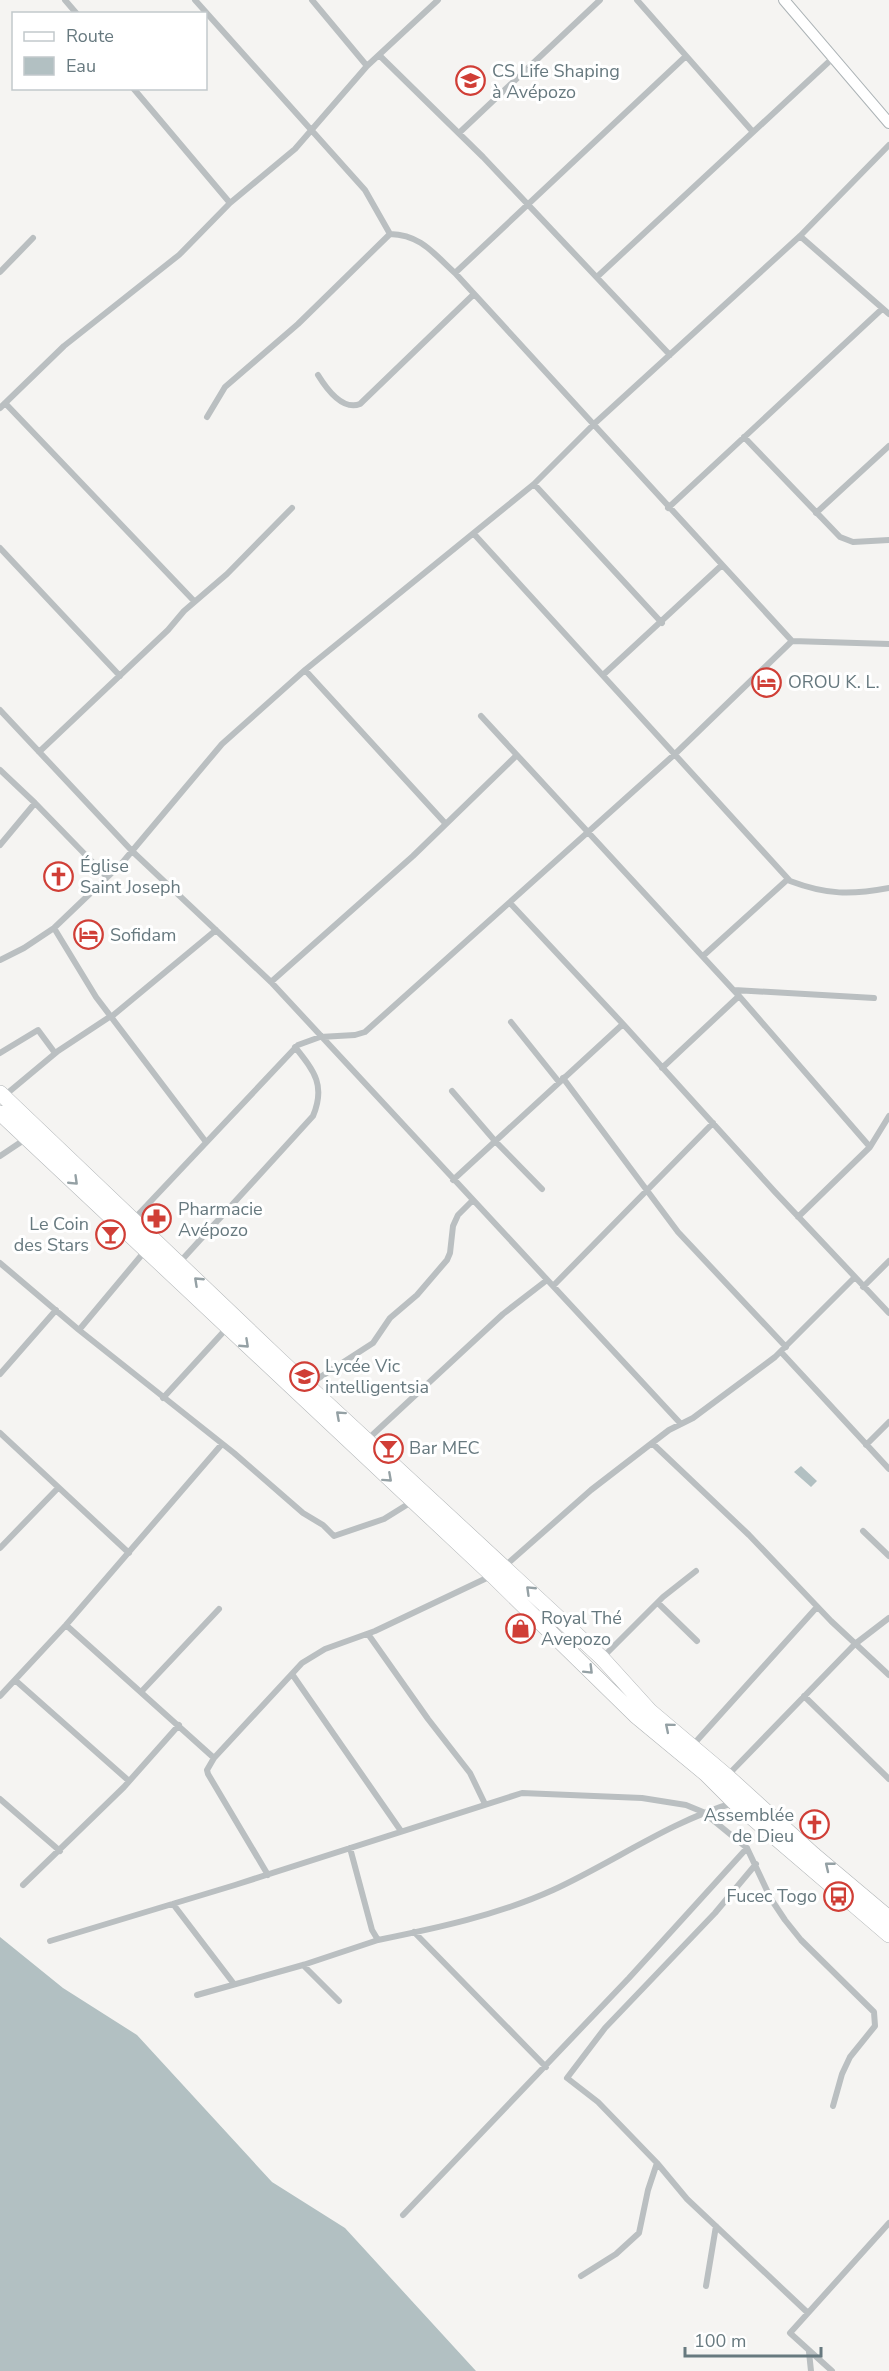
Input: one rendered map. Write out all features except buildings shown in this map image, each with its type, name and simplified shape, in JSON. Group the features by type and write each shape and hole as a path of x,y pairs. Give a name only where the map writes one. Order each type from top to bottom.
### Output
{"highway":[{"path":"2,1095 308,1386 367,1439 499,1571 636,1716 889,1918"},
{"path":"0,1113 413,1501 602,1658 650,1711 727,1776 748,1815 889,1935"}],"street":[{"path":"65,0 75,12"},
{"path":"195,0 206,12"},
{"path":"312,0 367,66"},
{"path":"194,601 2,405 64,346 179,255 230,203 295,149 367,66 438,0"},
{"path":"459,133 600,0"},
{"path":"638,0 753,132"},
{"path":"784,0 889,123"},
{"path":"207,13 366,190 390,234"},
{"path":"380,55 598,276 670,355"},
{"path":"454,273 686,57"},
{"path":"598,276 835,57"},
{"path":"135,90 230,203"},
{"path":"0,960 54,928 132,851 222,744 305,670 534,484 594,424 800,236 889,145"},
{"path":"207,417 225,387 298,324 390,234 406,234 419,240 474,294 792,641 889,644"},
{"path":"800,236 889,314"},
{"path":"0,272 33,238"},
{"path":"318,375 332,396 352,406 360,404 474,294"},
{"path":"668,507 882,309"},
{"path":"744,437 840,537 846,541 889,540"},
{"path":"816,513 889,446"},
{"path":"534,484 662,623"},
{"path":"39,752 168,630 194,601 227,574 292,508"},
{"path":"474,534 788,879 810,889 854,894 889,888"},
{"path":"0,548 120,676"},
{"path":"603,675 722,566"},
{"path":"133,1221 295,1047 320,1036 355,1035 365,1032 675,754 792,641"},
{"path":"305,670 445,823"},
{"path":"0,710 132,851 271,982 681,1424"},
{"path":"481,716 734,990 870,1147"},
{"path":"271,982 412,856 517,755"},
{"path":"0,770 107,878"},
{"path":"0,845 35,803"},
{"path":"703,956 788,879"},
{"path":"510,903 889,1314"},
{"path":"54,928 96,997 206,1142"},
{"path":"2,1095 55,1053 111,1017 216,930"},
{"path":"734,990 874,998"},
{"path":"662,1068 739,996"},
{"path":"511,1023 561,1080 678,1232 889,1469"},
{"path":"453,1180 623,1024"},
{"path":"0,1053 38,1030 55,1053"},
{"path":"179,1263 313,1116 318,1104 320,1088 313,1069 295,1047"},
{"path":"452,1091 495,1141 542,1189"},
{"path":"798,1217 870,1147 889,1116"},
{"path":"553,1286 713,1123"},
{"path":"0,1156 28,1137"},
{"path":"308,1386 373,1343 390,1318 423,1288 447,1260 453,1226 458,1215 472,1201"},
{"path":"79,1330 145,1251"},
{"path":"863,1287 889,1261"},
{"path":"0,1263 79,1330 334,1536 384,1518 413,1501"},
{"path":"268,1875 207,1770 214,1758 292,1674 314,1655 368,1634 499,1571 591,1490 652,1443 693,1418 783,1350 854,1278"},
{"path":"367,1439 503,1314 547,1280"},
{"path":"0,1374 56,1310"},
{"path":"163,1398 227,1327"},
{"path":"866,1445 889,1422"},
{"path":"0,1433 129,1553"},
{"path":"652,1443 749,1535 817,1606 889,1675"},
{"path":"0,1696 66,1625 222,1444"},
{"path":"0,1548 58,1488"},
{"path":"863,1531 889,1556"},
{"path":"602,1658 658,1603 696,1571"},
{"path":"658,1603 698,1641"},
{"path":"692,1746 817,1606"},
{"path":"141,1692 219,1609"},
{"path":"727,1776 855,1644 889,1618"},
{"path":"66,1625 214,1758"},
{"path":"368,1634 428,1719 470,1773 485,1804"},
{"path":"292,1674 401,1831"},
{"path":"15,1680 129,1781"},
{"path":"804,1695 889,1779"},
{"path":"23,1885 129,1781 179,1725"},
{"path":"50,1941 268,1875 522,1793 594,1795 668,1801 703,1812 747,1848 771,1899 796,1934 874,2012 875,2026 850,2057 842,2074 833,2106"},
{"path":"197,1995 303,1965 378,1940 479,1916 551,1891 703,1812 740,1797"},
{"path":"0,1799 60,1851"},
{"path":"350,1848 372,1930 378,1940"},
{"path":"403,2215 546,2067 747,1848"},
{"path":"756,1864 715,1913 604,2028 567,2078 598,2102 657,2163 687,2199 808,2313"},
{"path":"173,1904 234,1984"},
{"path":"414,1932 546,2067"},
{"path":"303,1965 339,2001"},
{"path":"580,2276 616,2254 639,2233 648,2190 657,2163"},
{"path":"832,2371 790,2333 889,2223"},
{"path":"706,2286 716,2226"},
{"path":"809,2351 811,2371"}],"water":[{"path":"801,1466 817,1481 811,1487 794,1472"},
{"path":"0,1937 63,1988 137,2035 272,2182 345,2228 476,2371 0,2371"}],"place":[{"name":"CS Life Shaping à Avépozo","path":"471,81"},
{"name":"OROU K. L.","path":"767,682"},
{"name":"Église Saint Joseph","path":"59,876"},
{"name":"Sofidam","path":"89,935"},
{"name":"Pharmacie Avépozo","path":"157,1219"},
{"name":"Le Coin des Stars","path":"110,1234"},
{"name":"Lycée Vic intelligentsia","path":"304,1376"},
{"name":"Bar MEC","path":"388,1448"},
{"name":"Royal Thé Avepozo","path":"520,1628"},
{"name":"Assemblée de Dieu","path":"815,1825"},
{"name":"Fucec Togo","path":"838,1896"}]}
